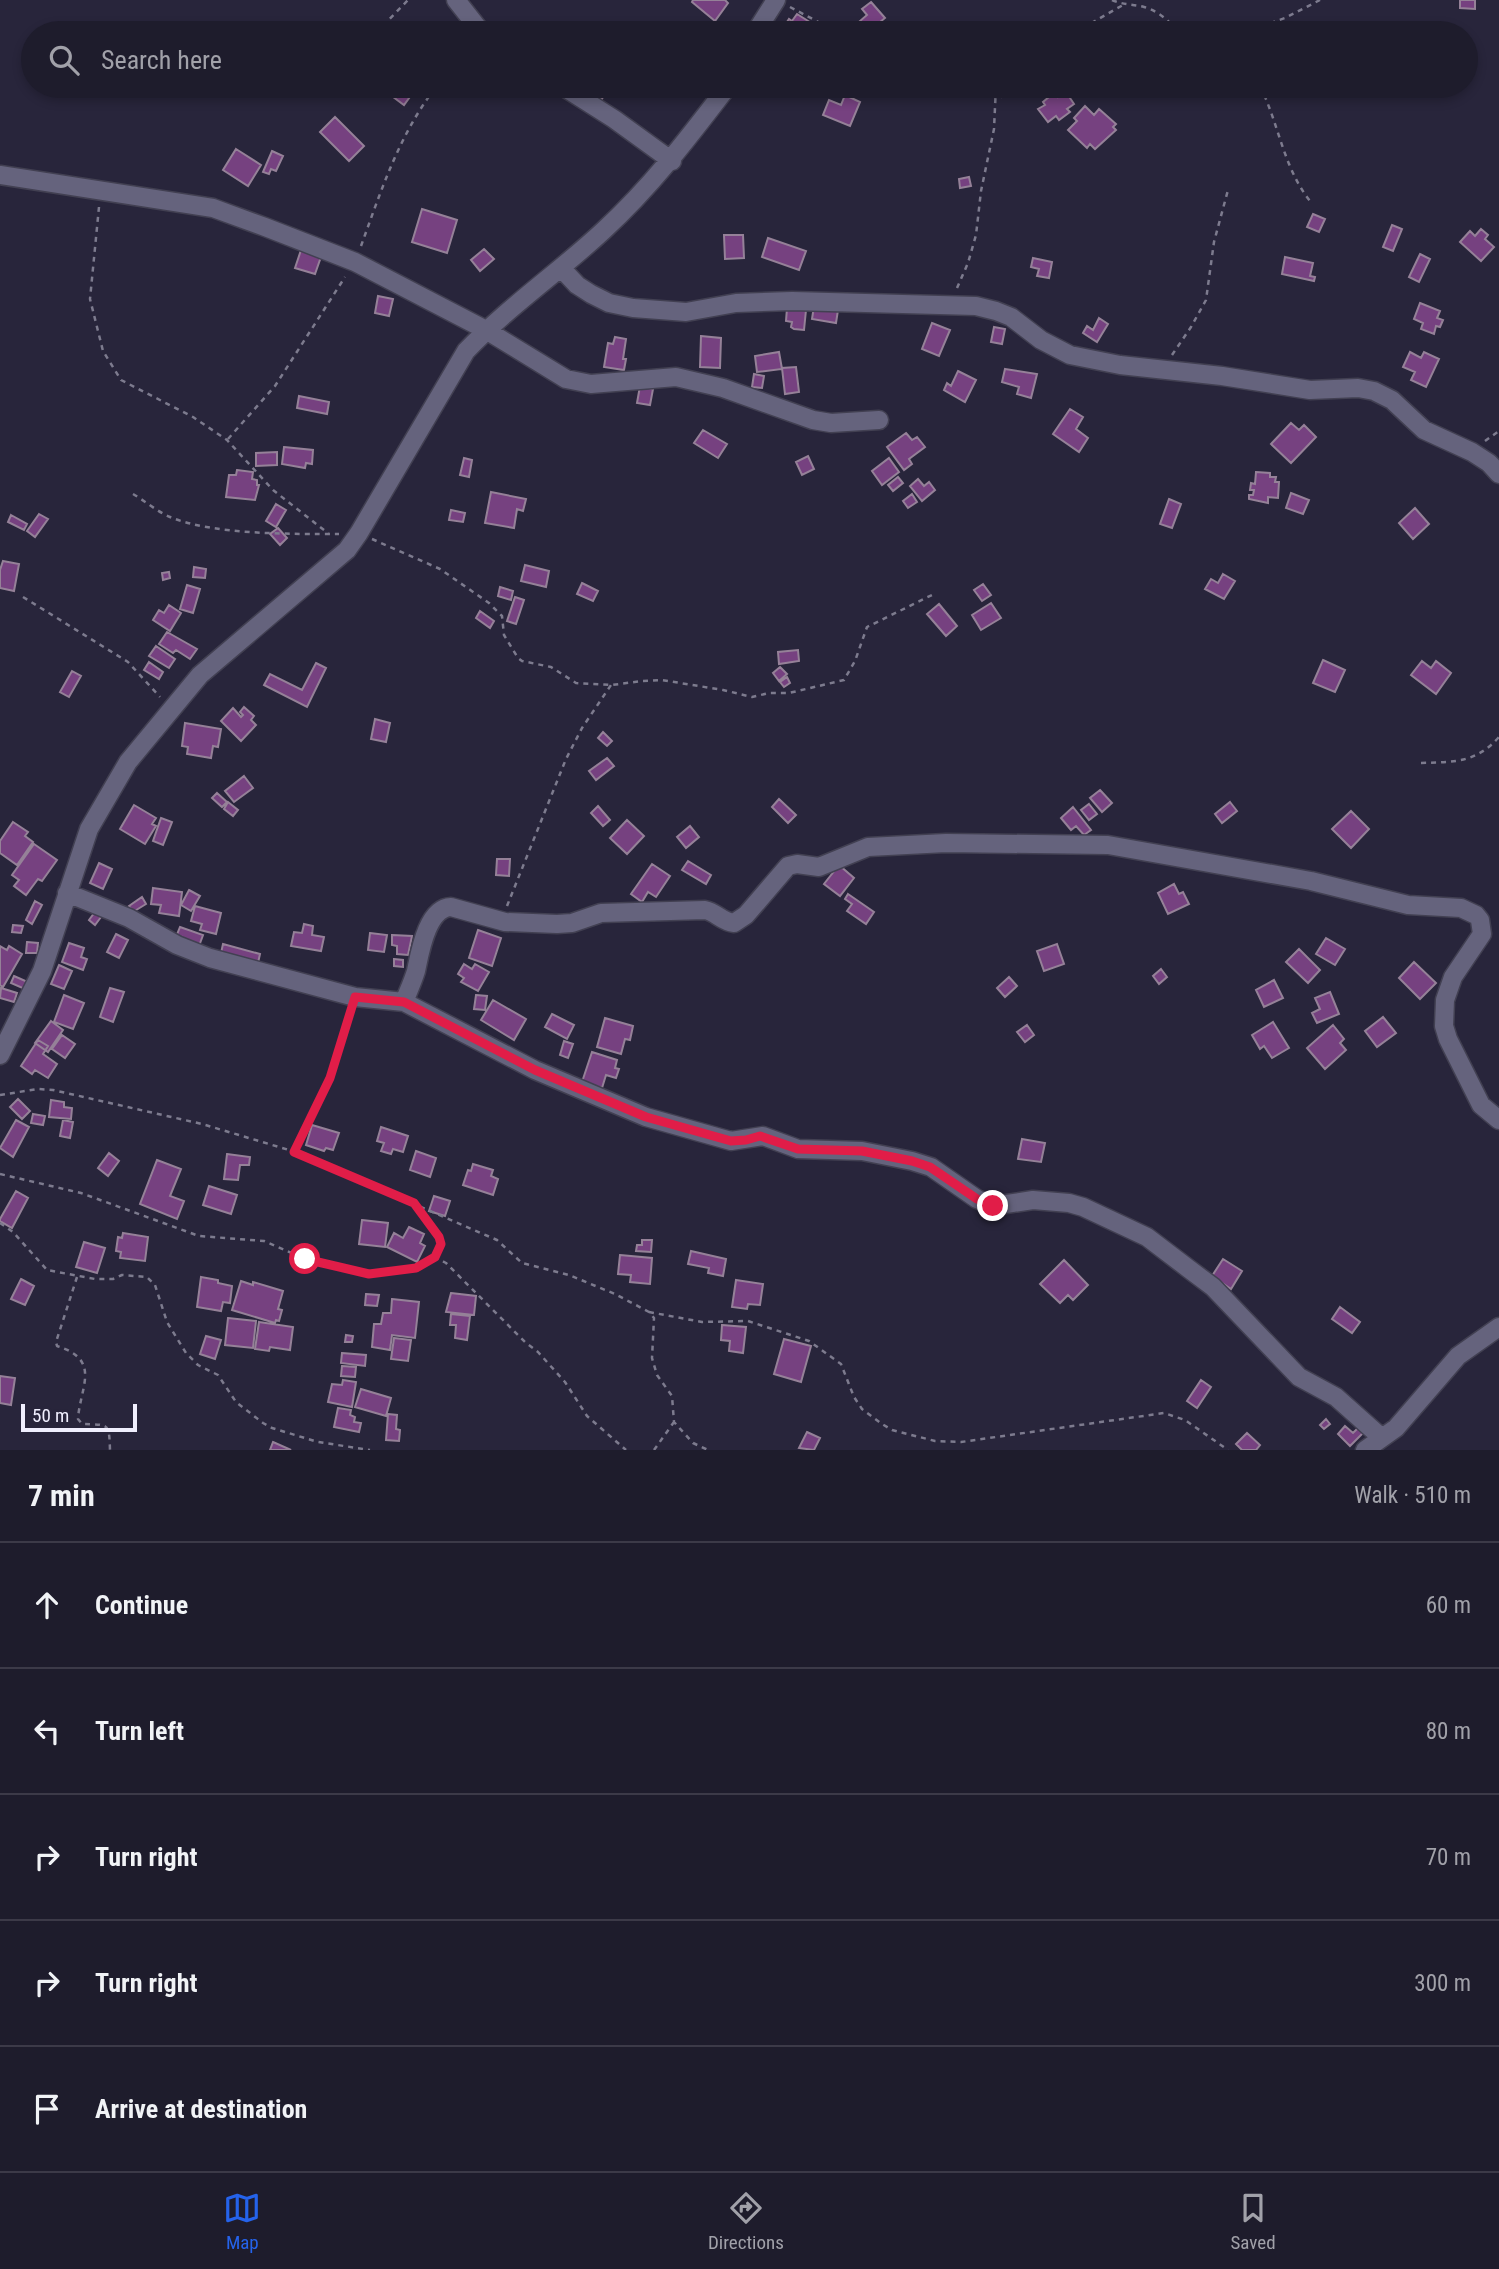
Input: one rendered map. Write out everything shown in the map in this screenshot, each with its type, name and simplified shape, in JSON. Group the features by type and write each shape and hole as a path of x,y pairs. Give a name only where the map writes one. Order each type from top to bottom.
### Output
{"street":[{"path":"456,0 473,21"},
{"path":"766,21 782,3"},
{"path":"581,98 671,161"},
{"path":"0,1055 42,971 66,893 97,813 128,762 200,675 346,550 359,533 466,351 486,330 562,269 606,229 671,161 719,98"},
{"path":"0,175 213,208 355,262 486,330 566,379 591,384 676,377 723,388 813,420 831,423 879,420"},
{"path":"562,269 577,285 609,303 633,308 686,312 736,303 792,301 976,306 1011,317 1041,340 1070,355 1120,365 1223,376 1310,390 1358,388 1374,391 1392,400 1424,430 1472,452 1489,463 1499,474"},
{"path":"404,1002 424,938 440,911 451,907 505,922 565,923 601,913 695,910 710,911 723,921 734,923 746,915 788,866 797,864 819,867 868,847 946,843 1128,847 1311,881 1408,905 1461,908 1476,915 1480,920 1482,934 1453,977 1445,1000 1444,1026 1481,1105 1499,1120"},
{"path":"66,893 144,925 177,945 203,956 355,997 404,1002 535,1070 646,1117 731,1141 760,1136 798,1149 862,1151 912,1161 930,1167 977,1199 993,1206 1033,1200 1083,1207 1146,1237 1213,1287 1299,1377 1336,1397 1382,1438"},
{"path":"1365,1450 1396,1427 1458,1356 1499,1327"}],"path":[{"path":"388,21 408,0"},
{"path":"1112,0 1124,5 1143,6 1157,12 1167,21"},
{"path":"1276,21 1320,0"},
{"path":"782,3 816,21"},
{"path":"1095,21 1124,5"},
{"path":"227,440 275,386 355,262 392,163 429,98"},
{"path":"946,305 961,282 976,235 994,129 995,98"},
{"path":"1266,98 1288,165 1297,185 1310,201"},
{"path":"1162,370 1206,300 1214,242 1228,190"},
{"path":"101,192 90,299 103,351 121,380 193,417 227,440 273,490 329,534"},
{"path":"133,494 171,517 212,527 272,533 359,533 440,569 489,603 502,616 504,635 522,661 551,667 576,682 612,685 662,681 752,697 769,693 789,693 838,682 844,680 849,672 867,627 934,594"},
{"path":"23,597 128,662 171,711"},
{"path":"495,919 506,909 510,900 566,759 582,728 612,685"},
{"path":"1421,763 1459,761 1487,751 1499,737"},
{"path":"294,1152 330,1078 355,997"},
{"path":"0,1095 38,1089 53,1090 202,1124 294,1152 496,1240 522,1263 569,1275 649,1312 702,1322 748,1321 809,1341 841,1364 853,1397 862,1409 892,1430 935,1441 961,1442 1164,1413 1185,1420 1228,1450"},
{"path":"0,1174 81,1194 199,1236 264,1241 305,1259 362,1273 416,1268 435,1257 441,1244 439,1237 414,1203"},
{"path":"0,1223 13,1232 47,1270 106,1280 122,1275 147,1278 155,1285 167,1322 186,1353 198,1365 218,1375 243,1408 272,1428 330,1444 370,1450"},
{"path":"435,1257 446,1264 538,1352 565,1382 587,1416 626,1450"},
{"path":"77,1277 56,1342 57,1346 78,1356 85,1369 86,1378 78,1419 82,1424 102,1424 107,1427 111,1434 110,1450"},
{"path":"649,1312 655,1321 652,1358 657,1375 672,1396 674,1422 693,1443 708,1450"},
{"path":"654,1450 674,1422"},
{"path":"329,1450 330,1444"}],"building":[{"path":"725,0 728,3 715,21 692,2"},
{"path":"1460,0 1475,0 1475,9 1460,8"},
{"path":"871,2 885,18 881,21 860,21 867,15 862,9"},
{"path":"797,14 808,21 792,21"},
{"path":"395,98 409,98 404,105"},
{"path":"844,98 860,102 850,126 823,115 829,100 841,105"},
{"path":"1048,98 1070,98 1074,104 1067,109 1070,112 1059,120 1056,116 1048,122 1038,109 1045,105 1043,102"},
{"path":"1085,106 1094,115 1099,109 1116,124 1113,127 1116,130 1095,149 1090,144 1087,148 1068,130 1077,121 1074,118"},
{"path":"335,117 364,146 349,161 320,132"},
{"path":"236,149 261,165 248,186 223,170"},
{"path":"272,151 283,156 276,171 271,169 269,174 263,172"},
{"path":"969,177 971,186 960,188 959,179"},
{"path":"422,209 457,220 447,253 412,242"},
{"path":"1313,214 1325,219 1319,232 1307,227"},
{"path":"1392,225 1402,229 1393,251 1383,247"},
{"path":"1481,229 1488,235 1485,239 1494,247 1481,261 1460,242 1470,231 1475,236"},
{"path":"724,235 743,235 744,258 725,259"},
{"path":"768,238 806,251 799,270 762,257"},
{"path":"302,247 322,254 315,274 295,268"},
{"path":"484,249 494,259 480,271 471,260"},
{"path":"1420,254 1430,259 1419,282 1409,277"},
{"path":"1285,257 1313,263 1310,276 1315,277 1314,281 1282,274"},
{"path":"1033,258 1052,262 1049,278 1037,276 1039,269 1031,267"},
{"path":"378,296 393,299 389,316 375,313"},
{"path":"1420,303 1440,311 1437,318 1443,320 1440,327 1436,326 1434,334 1421,329 1423,323 1414,319"},
{"path":"814,306 838,310 836,323 812,319"},
{"path":"787,308 806,310 804,330 794,329 791,327 792,322 786,321"},
{"path":"1099,318 1108,324 1097,342 1083,333 1087,326 1093,330"},
{"path":"932,323 950,330 939,356 922,349"},
{"path":"994,327 1005,329 1002,344 991,342"},
{"path":"701,336 721,338 720,368 700,367"},
{"path":"615,337 626,339 624,370 604,367 608,343 613,344"},
{"path":"779,352 782,369 757,372 755,356"},
{"path":"1410,352 1421,358 1424,352 1439,359 1426,387 1411,380 1415,372 1403,367"},
{"path":"796,367 799,392 785,394 782,368"},
{"path":"1005,369 1037,374 1031,398 1017,394 1019,387 1002,382"},
{"path":"958,371 976,380 965,402 944,390 947,383 951,386"},
{"path":"754,374 764,376 762,388 752,387"},
{"path":"640,386 653,389 650,405 637,403"},
{"path":"299,396 329,402 327,414 297,408"},
{"path":"1070,409 1083,417 1076,429 1088,438 1079,452 1053,434"},
{"path":"1291,423 1299,430 1304,425 1316,437 1291,463 1271,444"},
{"path":"703,430 727,444 718,458 694,443"},
{"path":"906,433 912,440 917,437 925,447 909,459 912,464 904,470 887,447"},
{"path":"284,447 313,450 312,464 306,463 305,468 282,464"},
{"path":"277,452 277,465 256,466 256,453"},
{"path":"808,456 814,469 802,475 796,462"},
{"path":"464,458 472,460 469,477 460,475"},
{"path":"889,458 899,472 882,485 872,471"},
{"path":"237,470 253,472 252,479 257,480 259,485 255,500 226,497 229,475 236,475"},
{"path":"1256,472 1270,473 1270,477 1276,477 1275,482 1279,482 1278,498 1268,497 1268,503 1249,499 1249,495 1253,495 1254,490 1250,490 1251,483 1255,484"},
{"path":"898,477 903,483 893,491 888,485"},
{"path":"918,479 924,486 929,482 935,490 922,501 910,486"},
{"path":"491,492 526,499 523,511 517,509 514,528 485,523"},
{"path":"1291,493 1309,500 1303,514 1286,508"},
{"path":"912,494 917,502 908,508 903,501"},
{"path":"1169,499 1181,504 1172,528 1160,524"},
{"path":"276,504 286,510 276,527 266,521"},
{"path":"1415,508 1429,524 1413,539 1399,523"},
{"path":"451,510 465,513 463,522 449,520"},
{"path":"39,514 48,519 35,537 27,531"},
{"path":"11,515 27,524 24,530 8,522"},
{"path":"278,528 287,538 280,545 270,534"},
{"path":"3,561 19,564 14,591 0,588"},
{"path":"525,565 549,571 546,587 521,581"},
{"path":"194,567 206,569 205,578 193,577"},
{"path":"169,572 170,578 163,580 162,573"},
{"path":"1223,574 1235,581 1224,599 1205,589 1211,579 1218,583"},
{"path":"582,583 598,591 593,601 577,594"},
{"path":"983,584 991,595 982,601 974,590"},
{"path":"187,585 200,589 193,613 180,609"},
{"path":"500,587 513,591 511,600 498,596"},
{"path":"515,597 524,600 516,624 507,621"},
{"path":"991,603 1001,618 981,630 972,615"},
{"path":"939,604 957,626 946,636 927,614"},
{"path":"169,605 181,613 170,631 153,620 159,610 164,613"},
{"path":"480,611 494,621 490,628 476,618"},
{"path":"167,632 197,649 190,659 159,644"},
{"path":"156,646 175,659 169,668 149,656"},
{"path":"798,650 799,661 779,664 778,652"},
{"path":"1323,660 1345,670 1335,692 1313,683"},
{"path":"1422,661 1431,668 1436,661 1451,673 1436,694 1411,675"},
{"path":"149,662 163,672 159,679 144,670"},
{"path":"316,663 326,668 307,707 264,685 270,674 302,690"},
{"path":"780,667 787,674 779,681 773,673"},
{"path":"72,671 81,676 69,697 60,692"},
{"path":"787,677 790,683 784,687 780,682"},
{"path":"244,707 254,716 251,720 256,725 241,741 221,721 233,708 241,717 243,715 240,712"},
{"path":"375,719 390,723 386,742 371,739"},
{"path":"185,723 221,729 218,747 213,746 211,758 187,754 188,747 182,746"},
{"path":"603,732 612,741 607,746 598,738"},
{"path":"607,758 614,766 596,780 589,771"},
{"path":"244,776 253,788 234,802 225,791"},
{"path":"1100,790 1112,803 1102,812 1090,798"},
{"path":"217,793 227,802 222,807 212,798"},
{"path":"779,799 796,815 788,823 772,807"},
{"path":"228,802 238,810 233,816 224,809"},
{"path":"1230,802 1237,811 1222,823 1215,814"},
{"path":"1089,804 1097,814 1089,820 1081,810"},
{"path":"134,805 156,818 152,824 156,826 145,844 120,829"},
{"path":"598,806 610,820 603,826 591,813"},
{"path":"1073,807 1091,830 1084,835 1076,826 1071,830 1061,818"},
{"path":"1351,811 1369,829 1351,848 1332,829"},
{"path":"161,818 172,822 163,845 153,841"},
{"path":"627,820 644,836 627,854 610,838"},
{"path":"13,822 28,832 25,836 33,842 17,865 0,853 0,841"},
{"path":"690,826 699,837 686,848 677,837"},
{"path":"34,844 57,860 42,881 38,879 26,895 14,886 19,880 12,875"},
{"path":"497,859 510,859 509,876 496,875"},
{"path":"688,861 711,875 706,884 682,870"},
{"path":"99,863 112,869 103,889 90,883"},
{"path":"652,864 670,876 656,897 648,892 642,902 631,894"},
{"path":"839,865 854,878 840,896 824,884"},
{"path":"1174,884 1179,894 1183,892 1189,904 1168,914 1158,893"},
{"path":"153,888 182,892 179,916 159,913 161,905 151,904"},
{"path":"189,890 200,896 191,911 181,905"},
{"path":"848,894 874,912 866,924 847,911 852,904 845,899"},
{"path":"142,897 146,904 133,912 129,906"},
{"path":"35,901 42,905 32,924 26,920"},
{"path":"195,906 221,913 216,934 200,930 202,924 191,921"},
{"path":"95,912 101,917 95,925 89,920"},
{"path":"304,924 313,926 312,935 324,937 321,951 291,946 294,932 302,933"},
{"path":"13,925 23,926 21,933 12,932"},
{"path":"180,927 203,935 199,946 176,937"},
{"path":"478,930 501,938 492,966 469,958"},
{"path":"370,933 387,935 384,952 368,950"},
{"path":"116,934 128,940 119,958 107,952"},
{"path":"392,935 412,936 408,955 397,954 397,946 392,945"},
{"path":"1326,938 1345,949 1335,965 1316,954"},
{"path":"27,942 38,943 37,953 26,953"},
{"path":"69,943 84,948 81,957 87,959 83,970 62,962"},
{"path":"223,944 260,954 258,963 221,953"},
{"path":"1057,944 1064,964 1044,971 1037,951"},
{"path":"0,946 7,950 9,946 22,954 3,987 0,985"},
{"path":"1299,949 1320,970 1308,983 1286,962"},
{"path":"394,959 403,960 403,967 394,966"},
{"path":"1414,962 1436,983 1420,999 1399,978"},
{"path":"464,964 472,969 475,964 489,972 478,991 461,982 464,978 458,974"},
{"path":"59,965 72,971 64,989 51,984"},
{"path":"1161,969 1167,977 1159,984 1153,976"},
{"path":"14,976 30,983 27,990 11,983"},
{"path":"1009,977 1017,986 1005,997 997,988"},
{"path":"1274,980 1283,998 1264,1007 1256,990"},
{"path":"1,988 17,993 14,1002 0,998"},
{"path":"110,988 124,992 113,1022 100,1017"},
{"path":"1330,992 1339,1014 1317,1023 1312,1013 1320,1009 1315,998"},
{"path":"64,995 84,1003 73,1029 54,1022"},
{"path":"476,995 487,996 485,1010 474,1009"},
{"path":"493,1000 526,1019 514,1040 481,1020"},
{"path":"552,1014 574,1025 567,1039 545,1027"},
{"path":"1383,1017 1396,1033 1377,1047 1365,1031"},
{"path":"605,1018 633,1026 630,1040 625,1039 621,1054 597,1047"},
{"path":"51,1021 63,1030 48,1052 35,1043"},
{"path":"1273,1022 1289,1048 1272,1058 1264,1046 1260,1049 1252,1035"},
{"path":"1027,1025 1034,1035 1025,1042 1017,1032"},
{"path":"1333,1025 1344,1039 1340,1043 1346,1050 1325,1069 1307,1048"},
{"path":"62,1035 75,1044 65,1058 52,1049"},
{"path":"38,1040 48,1046 43,1054 57,1064 48,1078 35,1070 32,1074 21,1066"},
{"path":"564,1041 573,1044 568,1058 560,1055"},
{"path":"592,1052 617,1060 615,1068 619,1069 616,1078 606,1075 602,1088 582,1082"},
{"path":"18,1099 30,1111 22,1119 10,1107"},
{"path":"51,1100 64,1102 64,1107 72,1108 71,1119 49,1117"},
{"path":"33,1114 45,1116 43,1125 31,1123"},
{"path":"16,1120 29,1127 13,1157 0,1148"},
{"path":"63,1120 73,1122 70,1138 60,1136"},
{"path":"312,1125 339,1133 333,1150 326,1148 324,1151 306,1145"},
{"path":"381,1127 408,1136 403,1152 393,1149 391,1154 381,1151 384,1143 377,1141"},
{"path":"1022,1139 1045,1143 1041,1162 1018,1159"},
{"path":"416,1151 436,1158 430,1177 410,1170"},
{"path":"109,1153 119,1161 108,1176 98,1168"},
{"path":"227,1154 250,1157 249,1165 240,1165 238,1180 224,1179"},
{"path":"157,1160 181,1169 170,1196 184,1201 177,1219 140,1204"},
{"path":"473,1164 493,1170 491,1176 498,1179 493,1195 463,1185"},
{"path":"209,1186 237,1195 231,1214 203,1205"},
{"path":"16,1191 28,1198 12,1228 0,1219"},
{"path":"434,1196 450,1201 445,1216 429,1211"},
{"path":"362,1220 388,1223 385,1247 359,1244"},
{"path":"409,1227 424,1234 420,1243 425,1246 417,1262 387,1247 394,1233 403,1238"},
{"path":"123,1233 148,1237 145,1261 120,1258 121,1252 116,1251 118,1237 122,1238"},
{"path":"642,1240 652,1240 651,1252 636,1251 637,1245 642,1245"},
{"path":"84,1242 105,1248 97,1273 76,1267"},
{"path":"691,1251 726,1259 723,1276 708,1273 709,1268 688,1264"},
{"path":"620,1255 652,1258 650,1284 630,1282 631,1275 618,1274"},
{"path":"1223,1259 1242,1271 1231,1289 1212,1276"},
{"path":"1064,1260 1088,1285 1073,1300 1068,1295 1060,1303 1040,1284"},
{"path":"201,1277 232,1286 230,1303 223,1302 221,1311 197,1307"},
{"path":"21,1279 34,1286 25,1305 11,1299"},
{"path":"736,1280 763,1284 760,1305 748,1304 747,1309 732,1307"},
{"path":"241,1281 283,1291 278,1309 282,1310 279,1321 276,1320 275,1323 232,1310"},
{"path":"451,1293 476,1296 474,1315 446,1312"},
{"path":"366,1294 379,1295 377,1306 365,1305"},
{"path":"392,1299 419,1302 415,1338 392,1335 390,1350 372,1347 374,1324 381,1324 383,1313 391,1313"},
{"path":"1340,1307 1360,1322 1352,1333 1332,1319"},
{"path":"451,1314 470,1316 467,1340 455,1338 456,1325 450,1325"},
{"path":"228,1318 256,1321 253,1348 225,1345"},
{"path":"259,1322 293,1327 290,1350 270,1347 269,1351 255,1349"},
{"path":"722,1325 746,1327 743,1353 729,1351 730,1341 721,1340"},
{"path":"346,1335 353,1336 352,1342 345,1342"},
{"path":"206,1336 221,1340 215,1359 200,1354"},
{"path":"394,1338 411,1340 408,1361 391,1359"},
{"path":"784,1339 811,1346 801,1382 774,1374"},
{"path":"342,1353 366,1355 365,1366 341,1363"},
{"path":"342,1366 356,1367 355,1377 341,1376"},
{"path":"0,1376 15,1378 11,1405 0,1403"},
{"path":"343,1380 356,1382 352,1407 328,1402 332,1384 342,1385"},
{"path":"1201,1380 1211,1387 1197,1408 1187,1401"},
{"path":"361,1389 391,1398 386,1416 355,1407"},
{"path":"338,1408 351,1410 350,1415 355,1417 354,1422 361,1423 359,1432 334,1427"},
{"path":"388,1414 397,1415 399,1441 386,1440"},
{"path":"1326,1419 1330,1424 1324,1429 1320,1425"},
{"path":"1345,1426 1353,1433 1358,1428 1363,1433 1350,1446 1338,1434"},
{"path":"807,1432 820,1438 814,1450 799,1448"},
{"path":"1247,1433 1260,1445 1256,1450 1242,1450 1236,1444"},
{"path":"273,1442 291,1450 270,1450"}],"route":[{"path":"305,1259 369,1274 409,1270 429,1262 435,1257 441,1244 439,1237 414,1203 294,1152 326,1089 355,997 404,1002 535,1070 646,1117 731,1141 760,1136 798,1149 831,1152 856,1150 912,1161 930,1167 977,1199 993,1206"}]}
